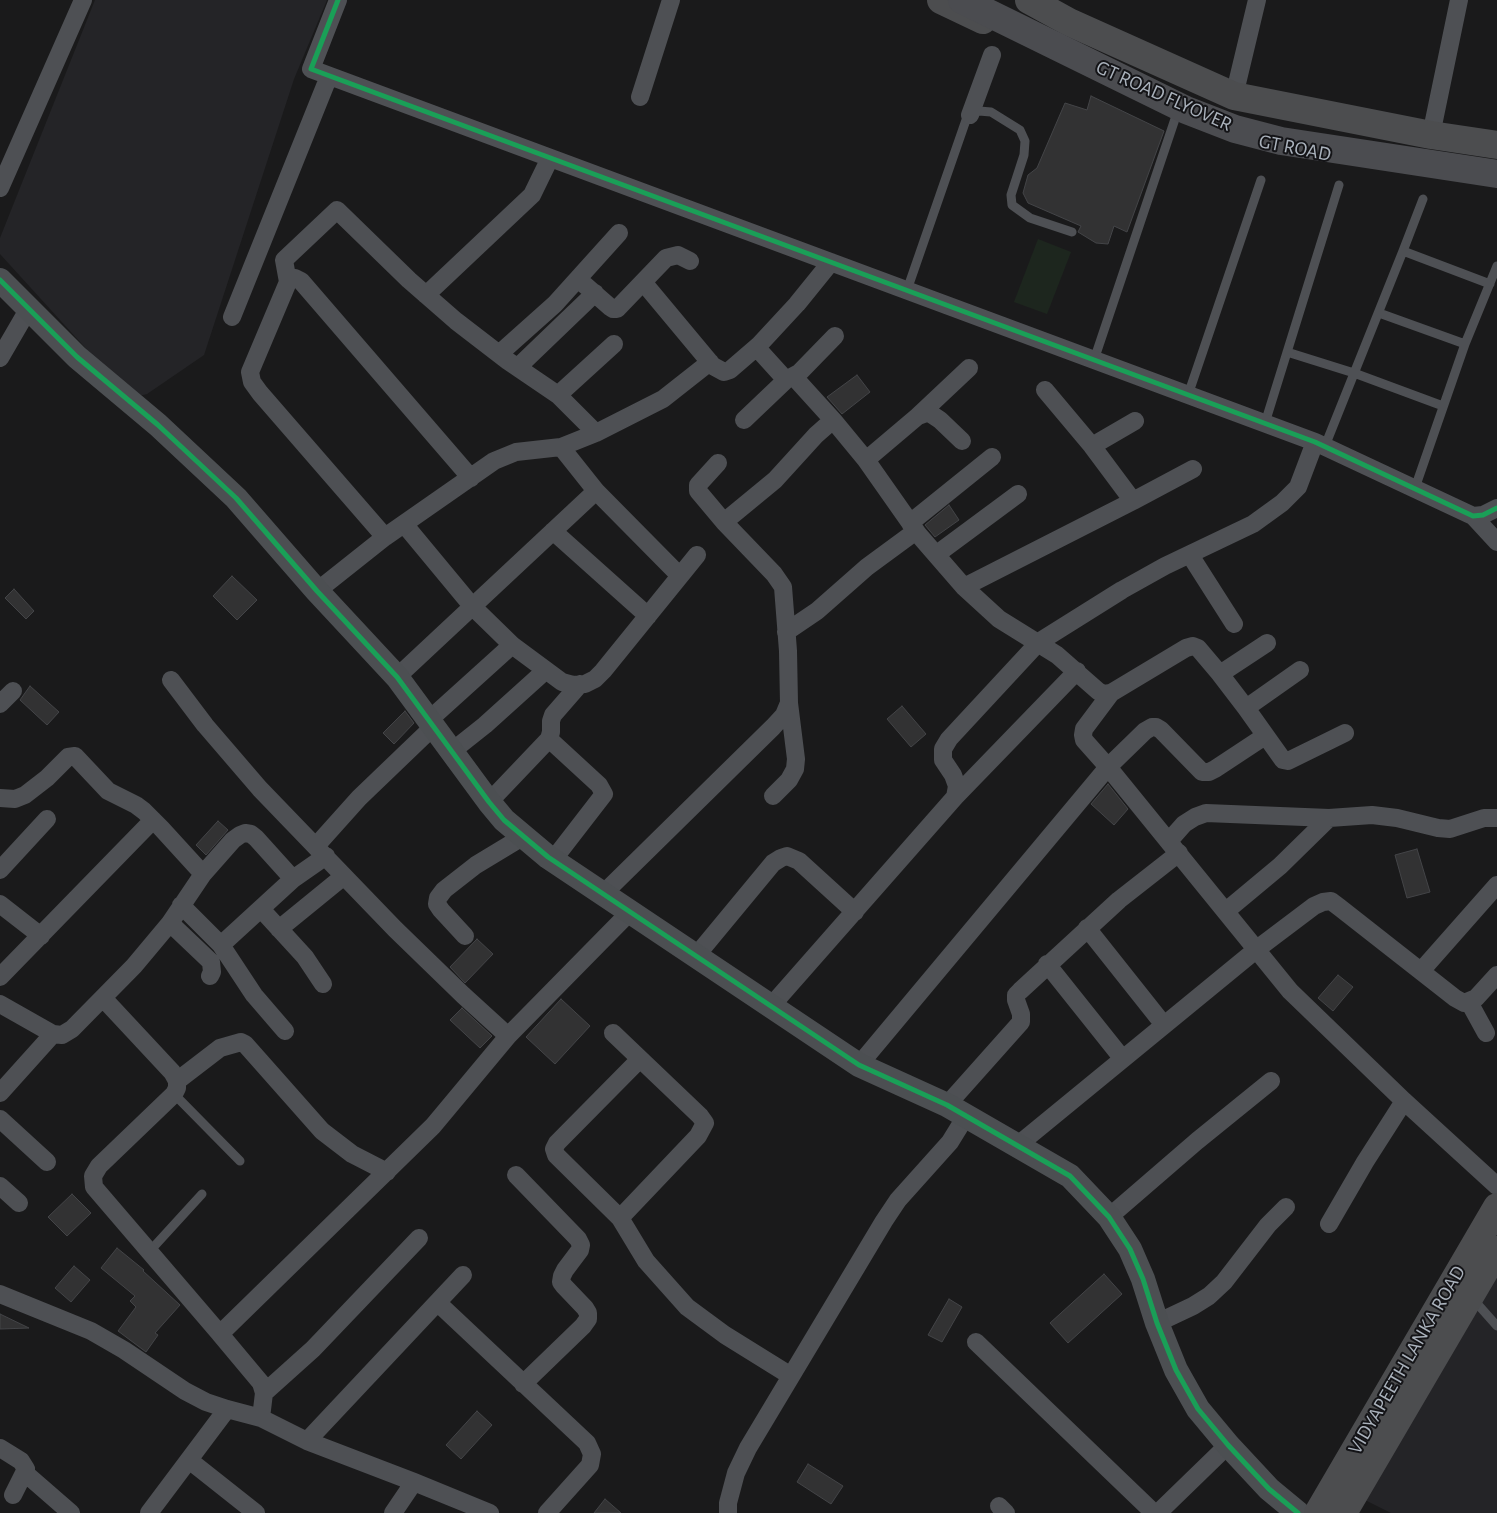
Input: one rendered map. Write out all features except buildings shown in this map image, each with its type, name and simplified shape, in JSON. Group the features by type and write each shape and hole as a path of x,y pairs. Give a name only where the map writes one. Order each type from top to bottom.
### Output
{"highway":[{"name":"GT ROAD FLYOVER","path":"962,0 1186,110 1236,129 1281,140 1497,174"},
{"name":"GT ROAD FLYOVER","path":"1002,0 1193,94 1241,112 1284,123 1497,156"}],"main road":[{"name":"GT ROAD","path":"941,0 1177,113 1231,135 1283,148 1497,180"},
{"name":"GT ROAD","path":"1029,0 1068,22 1234,96 1431,135 1497,145"},
{"name":"VIDYAPEETH LANKA ROAD","path":"1335,1510 1497,1207"},
{"name":"VIDYAPEETH LANKA ROAD","path":"1335,1510 1471,1296 1497,1250"}],"street":[{"path":"0,188 83,0"},
{"path":"338,0 311,69 1320,444 1473,516 1497,542"},
{"path":"640,97 671,0"},
{"path":"1234,96 1257,0"},
{"path":"1431,135 1460,0"},
{"path":"970,115 992,55"},
{"path":"232,317 329,76"},
{"path":"426,295 532,195 550,158"},
{"path":"288,282 284,260 337,210 456,321 518,368 558,395 596,433"},
{"path":"499,354 554,304 620,233"},
{"path":"578,279 613,309 617,308 666,258 678,255 690,261"},
{"path":"643,282 710,362 724,372 730,370 757,348 797,304 831,262"},
{"path":"385,537 252,382 250,372 288,282 294,278 301,281 471,478"},
{"path":"0,280 76,357 158,425 236,498 317,591 397,677 432,723 451,752 504,820 553,860 602,894 772,1005 858,1065 956,1111 1070,1176 1109,1217 1130,1249 1176,1370 1198,1409 1269,1489 1298,1513"},
{"path":"518,368 595,293"},
{"path":"0,358 29,308"},
{"path":"744,420 836,336"},
{"path":"558,395 614,344"},
{"path":"757,348 833,420 866,460 913,527 964,587 999,619 1058,655 1098,691 1103,694 1111,693"},
{"path":"317,591 385,537 494,461 516,452 561,447 596,433 663,399 710,362"},
{"path":"866,460 918,416 969,368"},
{"path":"1045,390 1092,446 1133,501"},
{"path":"918,416 926,413 931,414 962,441"},
{"path":"724,522 775,480 816,435 833,420"},
{"path":"1092,446 1135,421"},
{"path":"955,797 956,786 953,775 943,760 943,749 949,739 1039,642 1122,590 1253,524 1282,503 1298,487 1320,444"},
{"path":"561,447 596,491 680,576"},
{"path":"786,632 818,611 992,458"},
{"path":"718,463 698,485 698,491 724,522 774,574 783,587 788,703 796,759 795,769 789,780 773,796"},
{"path":"964,587 1193,469"},
{"path":"397,677 596,491"},
{"path":"937,554 1018,494"},
{"path":"1473,516 1483,515 1497,508"},
{"path":"404,524 472,606 512,645 562,682 574,685 595,679 603,671 697,555"},
{"path":"553,530 648,616"},
{"path":"1190,555 1234,624"},
{"path":"1220,674 1267,643"},
{"path":"222,945 321,851 359,798 512,645"},
{"path":"1345,733 1288,762 1283,760 1220,674 1198,648 1193,646 1186,648 1111,693 1084,729 1083,735 1084,740 1174,847 1290,991 1404,1101 1497,1186"},
{"path":"451,752 485,725 546,670"},
{"path":"1246,708 1300,670"},
{"path":"772,1005 955,797 1077,671"},
{"path":"171,680 260,789 395,929 508,1036"},
{"path":"489,802 549,738 553,715 580,684"},
{"path":"0,704 13,691"},
{"path":"602,894 773,727 784,715 788,703"},
{"path":"858,1065 1108,767 1146,731 1152,727 1161,730 1202,772 1209,772 1215,769 1265,736"},
{"path":"549,738 599,785 604,794 553,860"},
{"path":"0,798 15,799 25,795 47,778 68,757 75,756 108,790 136,805 153,820 203,874"},
{"path":"728,1513 728,1503 736,1473 748,1448 884,1222 903,1194 950,1142 956,1111 1020,1022 1022,1014 1018,1007 1016,996 1047,964 1119,900 1174,847 1184,824 1206,813 1329,818 1372,815 1450,829 1484,818 1497,818"},
{"path":"1226,911 1280,866 1329,818"},
{"path":"0,870 47,819"},
{"path":"0,977 153,820"},
{"path":"0,1004 53,1034 62,1035 72,1029 134,966 170,923 203,874 240,834 251,834 256,838 293,879"},
{"path":"464,936 440,910 437,904 438,898 444,890 476,865 524,836"},
{"path":"696,956 773,863 787,856 799,861 854,912"},
{"path":"279,929 344,876"},
{"path":"1421,971 1497,885"},
{"path":"1018,1145 1257,949 1314,906 1323,902 1331,901 1455,998 1464,1003 1476,998 1497,975"},
{"path":"0,904 40,936"},
{"path":"181,905 222,945 254,995 285,1031"},
{"path":"260,909 305,957 323,984"},
{"path":"220,1334 433,1126 508,1036 630,912"},
{"path":"170,923 211,962 212,972 210,976"},
{"path":"1087,928 1164,1025"},
{"path":"1047,964 1122,1058"},
{"path":"103,998 172,1072 175,1087"},
{"path":"1469,1002 1486,1034"},
{"path":"613,1033 700,1116 704,1123 698,1136 620,1218"},
{"path":"0,1093 53,1034"},
{"path":"260,1418 264,1393 261,1383 94,1187 93,1176 99,1166 175,1087 220,1048 240,1042 245,1044 322,1131 352,1154 387,1172"},
{"path":"640,1059 557,1143 554,1149 556,1155 620,1218 646,1261 687,1307 725,1335 791,1376"},
{"path":"1109,1217 1197,1141 1271,1081"},
{"path":"1328,1224 1404,1101"},
{"path":"0,1120 47,1162"},
{"path":"516,1175 578,1239 581,1245 580,1250 565,1270 561,1282 588,1313 588,1319 583,1326 524,1384"},
{"path":"0,1186 19,1203"},
{"path":"1157,1323 1194,1306 1209,1296 1224,1282 1268,1225 1286,1206"},
{"path":"264,1393 313,1349 419,1238"},
{"path":"307,1441 463,1275"},
{"path":"0,1294 90,1332 124,1350 206,1402 227,1410 260,1418 307,1441 490,1513"},
{"path":"438,1303 587,1443 592,1454 590,1465 547,1513"},
{"path":"976,1342 1154,1513"},
{"path":"149,1513 227,1410"},
{"path":"1158,1513 1228,1445"},
{"path":"0,1448 21,1461 26,1470 13,1495"},
{"path":"189,1460 256,1513"},
{"path":"25,1473 71,1513"},
{"path":"396,1512 414,1482"}],"lane":[{"path":"907,290 966,120 970,115 979,111 991,112 1020,130 1025,141 1024,155 1011,195 1012,205 1030,218 1072,232"},
{"path":"1094,360 1177,113"},
{"path":"1188,395 1261,180"},
{"path":"1266,423 1339,185"},
{"path":"1320,444 1354,374 1423,199"},
{"path":"1404,251 1490,284"},
{"path":"1415,488 1465,344 1497,266"},
{"path":"1379,312 1465,344"},
{"path":"1287,352 1443,406"},
{"path":"175,1087 240,1162"},
{"path":"149,1252 202,1194"},
{"path":"1471,1296 1497,1326"}],"shaded area":[{"path":"95,0 327,0 294,79 204,355 147,394 131,398 0,254 0,238"},
{"path":"1038,239 1071,252 1047,314 1014,302"},
{"path":"1497,1260 1497,1513 1391,1513 1361,1498"}],"cycle path":[{"path":"338,0 311,69 1315,442 1473,516 1483,515 1497,508"},
{"path":"0,280 77,357 158,425 236,498 317,591 397,677 504,820 548,857 859,1065 947,1105 1070,1176 1109,1217 1130,1249 1176,1370 1198,1409 1269,1489 1298,1513"}]}
